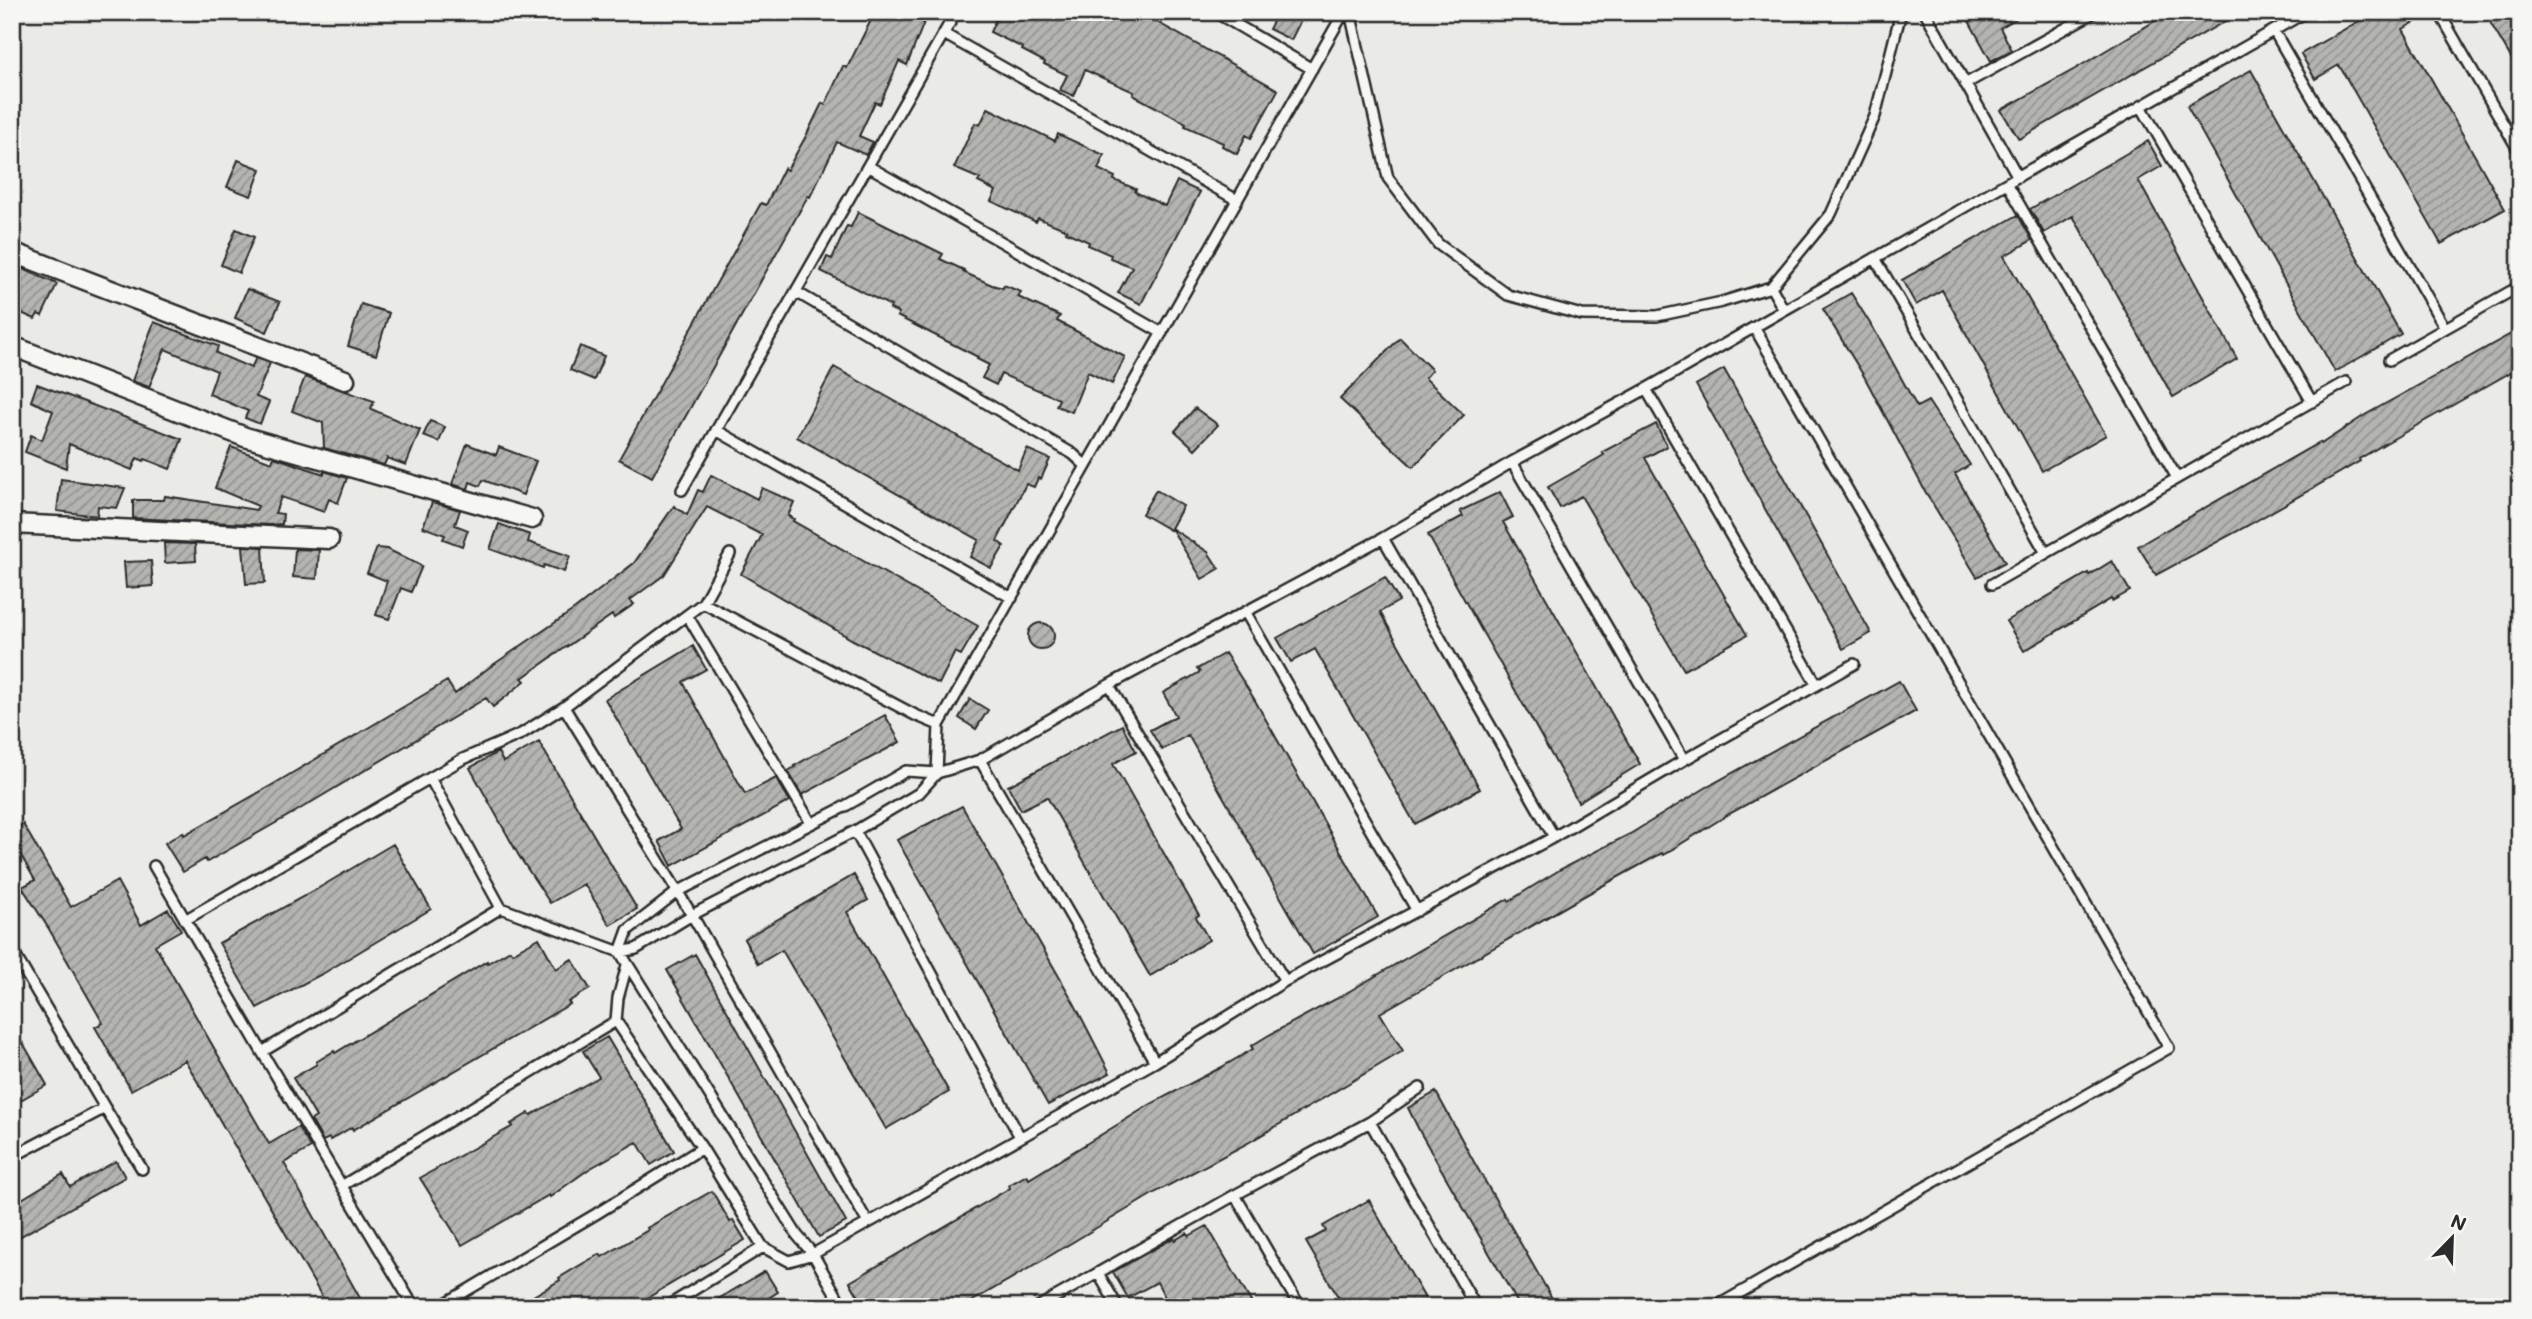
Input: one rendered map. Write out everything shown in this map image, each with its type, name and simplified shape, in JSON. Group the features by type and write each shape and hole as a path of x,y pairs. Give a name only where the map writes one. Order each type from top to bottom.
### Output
{"street":[{"path":"12,252 345,380"},
{"path":"12,346 245,437 532,520"},
{"path":"12,524 329,538"}],"lane":[{"path":"682,490 956,12"},
{"path":"1215,12 1312,69"},
{"path":"430,778 501,908 620,952 636,950 692,915 855,831 919,793 937,773 939,725 1344,12"},
{"path":"1350,12 1388,178 1438,244 1508,295 1582,315 1657,316 1723,302 1771,286 1831,214 1875,116 1901,12"},
{"path":"1926,12 2018,177"},
{"path":"1965,84 2095,12"},
{"path":"843,1307 813,1254 797,1235 627,965 620,952 628,930 677,892 906,771 937,773 979,760 1109,685 1383,538 1512,462 2306,12"},
{"path":"2439,12 2520,153"},
{"path":"2274,31 2445,328"},
{"path":"944,34 1237,200"},
{"path":"2141,106 2312,402"},
{"path":"868,166 1162,333"},
{"path":"2007,183 2177,478"},
{"path":"1875,258 2046,553"},
{"path":"1771,286 1784,310"},
{"path":"2389,360 2520,286"},
{"path":"796,292 1073,454 1086,466"},
{"path":"1715,1307 2169,1048 1754,327"},
{"path":"1993,584 2346,383"},
{"path":"1646,388 1816,685"},
{"path":"716,430 1012,598"},
{"path":"1512,462 1684,760"},
{"path":"1383,538 1554,837"},
{"path":"185,920 461,760 521,733 564,707 703,603 730,554"},
{"path":"703,603 915,715 939,725"},
{"path":"1245,613 1417,911"},
{"path":"687,615 811,823"},
{"path":"627,965 618,998 616,1021 702,1148 763,1247 789,1261 813,1254 1155,1062 1285,981 1554,837 1854,664"},
{"path":"1109,685 1285,981"},
{"path":"564,707 692,915 868,1223"},
{"path":"979,760 1155,1062"},
{"path":"855,831 1020,1137"},
{"path":"153,866 414,1307"},
{"path":"262,1052 501,908"},
{"path":"12,950 142,1169"},
{"path":"343,1185 616,1021"},
{"path":"1038,1307 1370,1122 1420,1088"},
{"path":"12,1157 105,1108"},
{"path":"1370,1122 1476,1307"},
{"path":"439,1307 702,1148"},
{"path":"1235,1195 1300,1307"},
{"path":"666,1307 763,1247"},
{"path":"1098,1273 1118,1307"}],"building":[{"path":"875,12 928,12 907,65 899,61 880,104 875,102 859,136 873,142 866,155 837,142 810,197 808,196 652,477 619,459 761,203 766,205 784,168 787,170 822,103 825,105 843,66 847,68"},
{"path":"999,12 1139,12 1278,90 1251,138 1246,135 1237,154 1222,146 1223,143 1185,126 1186,123 1133,95 1134,92 1085,70 1074,96 1060,90 1067,75 1044,64 1045,62 1022,50 1023,48 990,32"},
{"path":"1278,12 1305,12 1291,40 1269,29"},
{"path":"1964,12 2027,12 2000,28 2012,50 1991,61"},
{"path":"2170,12 2241,12 2019,139 2001,110"},
{"path":"2375,12 2432,12 2403,29 2505,209 2441,244 2339,65 2315,79 2301,54"},
{"path":"2485,12 2520,12 2520,73 2491,24"},
{"path":"2251,70 2401,334 2335,372 2187,106"},
{"path":"988,108 1055,141 1058,134 1104,155 1098,169 1115,177 1114,180 1136,189 1135,192 1165,206 1177,181 1200,192 1141,304 1118,293 1132,267 1110,258 1111,255 1088,245 1089,242 1066,232 1067,230 1038,218 1036,222 991,201 996,191 978,182 980,179 954,168 975,123 980,125"},
{"path":"2148,141 2162,166 2138,180 2237,359 2173,397 2073,216 2044,233 2030,209"},
{"path":"238,160 261,169 251,196 227,187"},
{"path":"858,212 943,254 940,259 964,270 963,272 992,285 1003,288 1004,285 1021,292 1018,297 1060,316 1057,321 1125,357 1112,384 1088,372 1072,412 1056,406 1059,399 1001,374 996,385 982,378 989,365 977,359 978,357 897,316 899,313 890,309 891,306 821,271 827,257 832,259 847,226 851,227"},
{"path":"2018,215 2032,240 2004,256 2106,435 2042,471 1942,290 1916,305 1902,280"},
{"path":"236,229 254,237 239,273 221,265"},
{"path":"12,264 57,284 42,316 38,314 35,319 12,309"},
{"path":"247,289 280,302 267,332 235,318"},
{"path":"1851,293 1917,407 1928,401 1970,465 1955,474 2005,562 1977,577 1925,491 1865,378 1823,309"},
{"path":"361,304 389,313 376,355 348,346"},
{"path":"154,322 218,346 216,353 251,368 256,358 270,363 256,397 269,402 260,424 245,418 248,411 209,394 217,371 165,349 149,387 132,381"},
{"path":"2520,329 2520,367 2247,526 2156,575 2138,546 2320,442 2321,444 2365,415"},
{"path":"1400,338 1432,370 1425,378 1464,415 1413,467 1340,399"},
{"path":"580,346 604,356 594,380 570,370"},
{"path":"834,367 1018,470 1027,449 1050,459 1041,479 1038,478 1034,487 1026,484 997,541 1004,546 991,568 970,557 979,540 797,437"},
{"path":"1724,369 1871,633 1843,649 1696,385"},
{"path":"305,377 374,401 371,409 420,430 406,465 387,458 384,465 324,448 323,423 292,411"},
{"path":"37,384 182,439 170,469 137,458 132,470 69,444 66,468 25,452 31,435 42,440 53,411 31,401"},
{"path":"1195,408 1218,425 1195,449 1175,431"},
{"path":"430,421 445,427 439,442 423,436"},
{"path":"1656,424 1667,446 1645,458 1747,635 1684,670 1581,496 1560,508 1548,487 1604,455 1602,452"},
{"path":"467,444 496,455 499,447 536,461 523,495 483,480 480,486 470,482 468,489 452,484"},
{"path":"231,447 272,462 274,457 324,474 324,471 347,478 338,503 329,499 324,512 281,497 275,513 283,514 282,524 270,525 133,518 133,500 164,500 165,496 256,510 258,506 215,488"},
{"path":"711,475 757,499 762,488 794,502 788,516 794,519 793,521 978,626 961,655 955,652 939,684 853,640 741,574 762,535 707,507 664,575 630,600 634,604 614,618 612,615 522,678 525,681 493,707 486,698 295,812 207,862 205,859 183,872 165,843 272,785 447,681 455,694 575,609 634,563 674,506 687,515 698,490 703,492"},
{"path":"61,479 125,488 117,508 98,506 97,516 57,511"},
{"path":"1156,490 1183,506 1170,530 1142,514"},
{"path":"1500,492 1513,517 1503,522 1640,764 1578,802 1428,535 1463,516 1460,511"},
{"path":"432,502 460,510 455,525 468,530 462,546 443,539 445,535 423,527"},
{"path":"499,524 530,535 528,542 570,556 564,572 544,565 543,568 490,549"},
{"path":"1171,528 1208,552 1219,569 1202,579"},
{"path":"164,543 195,544 196,561 165,563"},
{"path":"243,546 263,547 265,583 246,584"},
{"path":"377,548 387,549 422,566 411,592 401,588 389,619 376,615 387,581 367,573"},
{"path":"295,549 319,550 317,579 293,577"},
{"path":"151,561 153,586 126,588 124,562"},
{"path":"2112,561 2130,591 2112,601 2111,599 2024,651 2006,621"},
{"path":"1385,577 1399,601 1380,612 1480,789 1415,824 1315,649 1291,662 1277,638"},
{"path":"1041,623 1050,627 1054,636 1050,645 1041,649 1032,645 1028,636 1032,627"},
{"path":"693,646 706,669 683,682 745,794 776,778 790,801 672,866 659,841 681,829 605,699"},
{"path":"1225,653 1253,697 1378,917 1313,954 1188,735 1162,750 1150,730 1176,716 1163,693 1200,672 1197,669"},
{"path":"1899,681 1916,711 1380,1013 1403,1051 962,1307 898,1307 893,1297 875,1307 865,1307 850,1282 1010,1188 1009,1185 1027,1175 1029,1179 1151,1104 1253,1049 1251,1046 1269,1035"},
{"path":"970,699 988,710 976,729 959,718"},
{"path":"885,715 900,742 802,795 788,771"},
{"path":"1122,725 1136,751 1113,764 1199,915 1196,917 1209,940 1150,976 1047,797 1021,810 1008,786"},
{"path":"539,742 637,909 610,925 584,884 550,903 519,856 470,768 498,752 503,762"},
{"path":"962,806 1074,1003 1110,1073 1048,1105 897,840"},
{"path":"23,824 71,907 117,881 141,925 168,909 181,930 155,945 269,1144 298,1127 311,1148 284,1163 365,1307 328,1307 185,1060 131,1090 95,1027 103,1023 22,887 35,880 12,840 12,830"},
{"path":"393,844 431,909 324,973 257,1008 219,943"},
{"path":"854,875 868,900 847,912 949,1092 886,1129 782,950 758,964 744,939"},
{"path":"539,938 556,969 572,959 590,989 568,1002 570,1004 353,1130 352,1127 330,1140 329,1138 323,1141 311,1120 316,1117 293,1078 487,961 488,963 510,950 512,953"},
{"path":"695,954 846,1222 819,1237 667,970"},
{"path":"607,1037 674,1151 651,1165 637,1142 589,1169 550,1197 549,1195 462,1245 420,1178 513,1126 511,1124 529,1113 531,1115 599,1077 583,1051"},
{"path":"23,1043 47,1085 19,1101 12,1089 12,1049"},
{"path":"1436,1092 1557,1307 1520,1307 1420,1132 1408,1108"},
{"path":"116,1161 125,1177 12,1241 12,1205 63,1174 70,1187"},
{"path":"712,1191 730,1222 733,1220 745,1240 632,1307 515,1307 582,1264 600,1254 602,1257"},
{"path":"1369,1200 1430,1307 1344,1307 1306,1242 1326,1231 1323,1226"},
{"path":"1207,1226 1254,1307 1170,1307 1157,1282 1128,1298 1113,1272 1174,1238 1175,1240 1187,1233 1189,1236"},
{"path":"765,1271 778,1292 754,1307 705,1307"}]}
